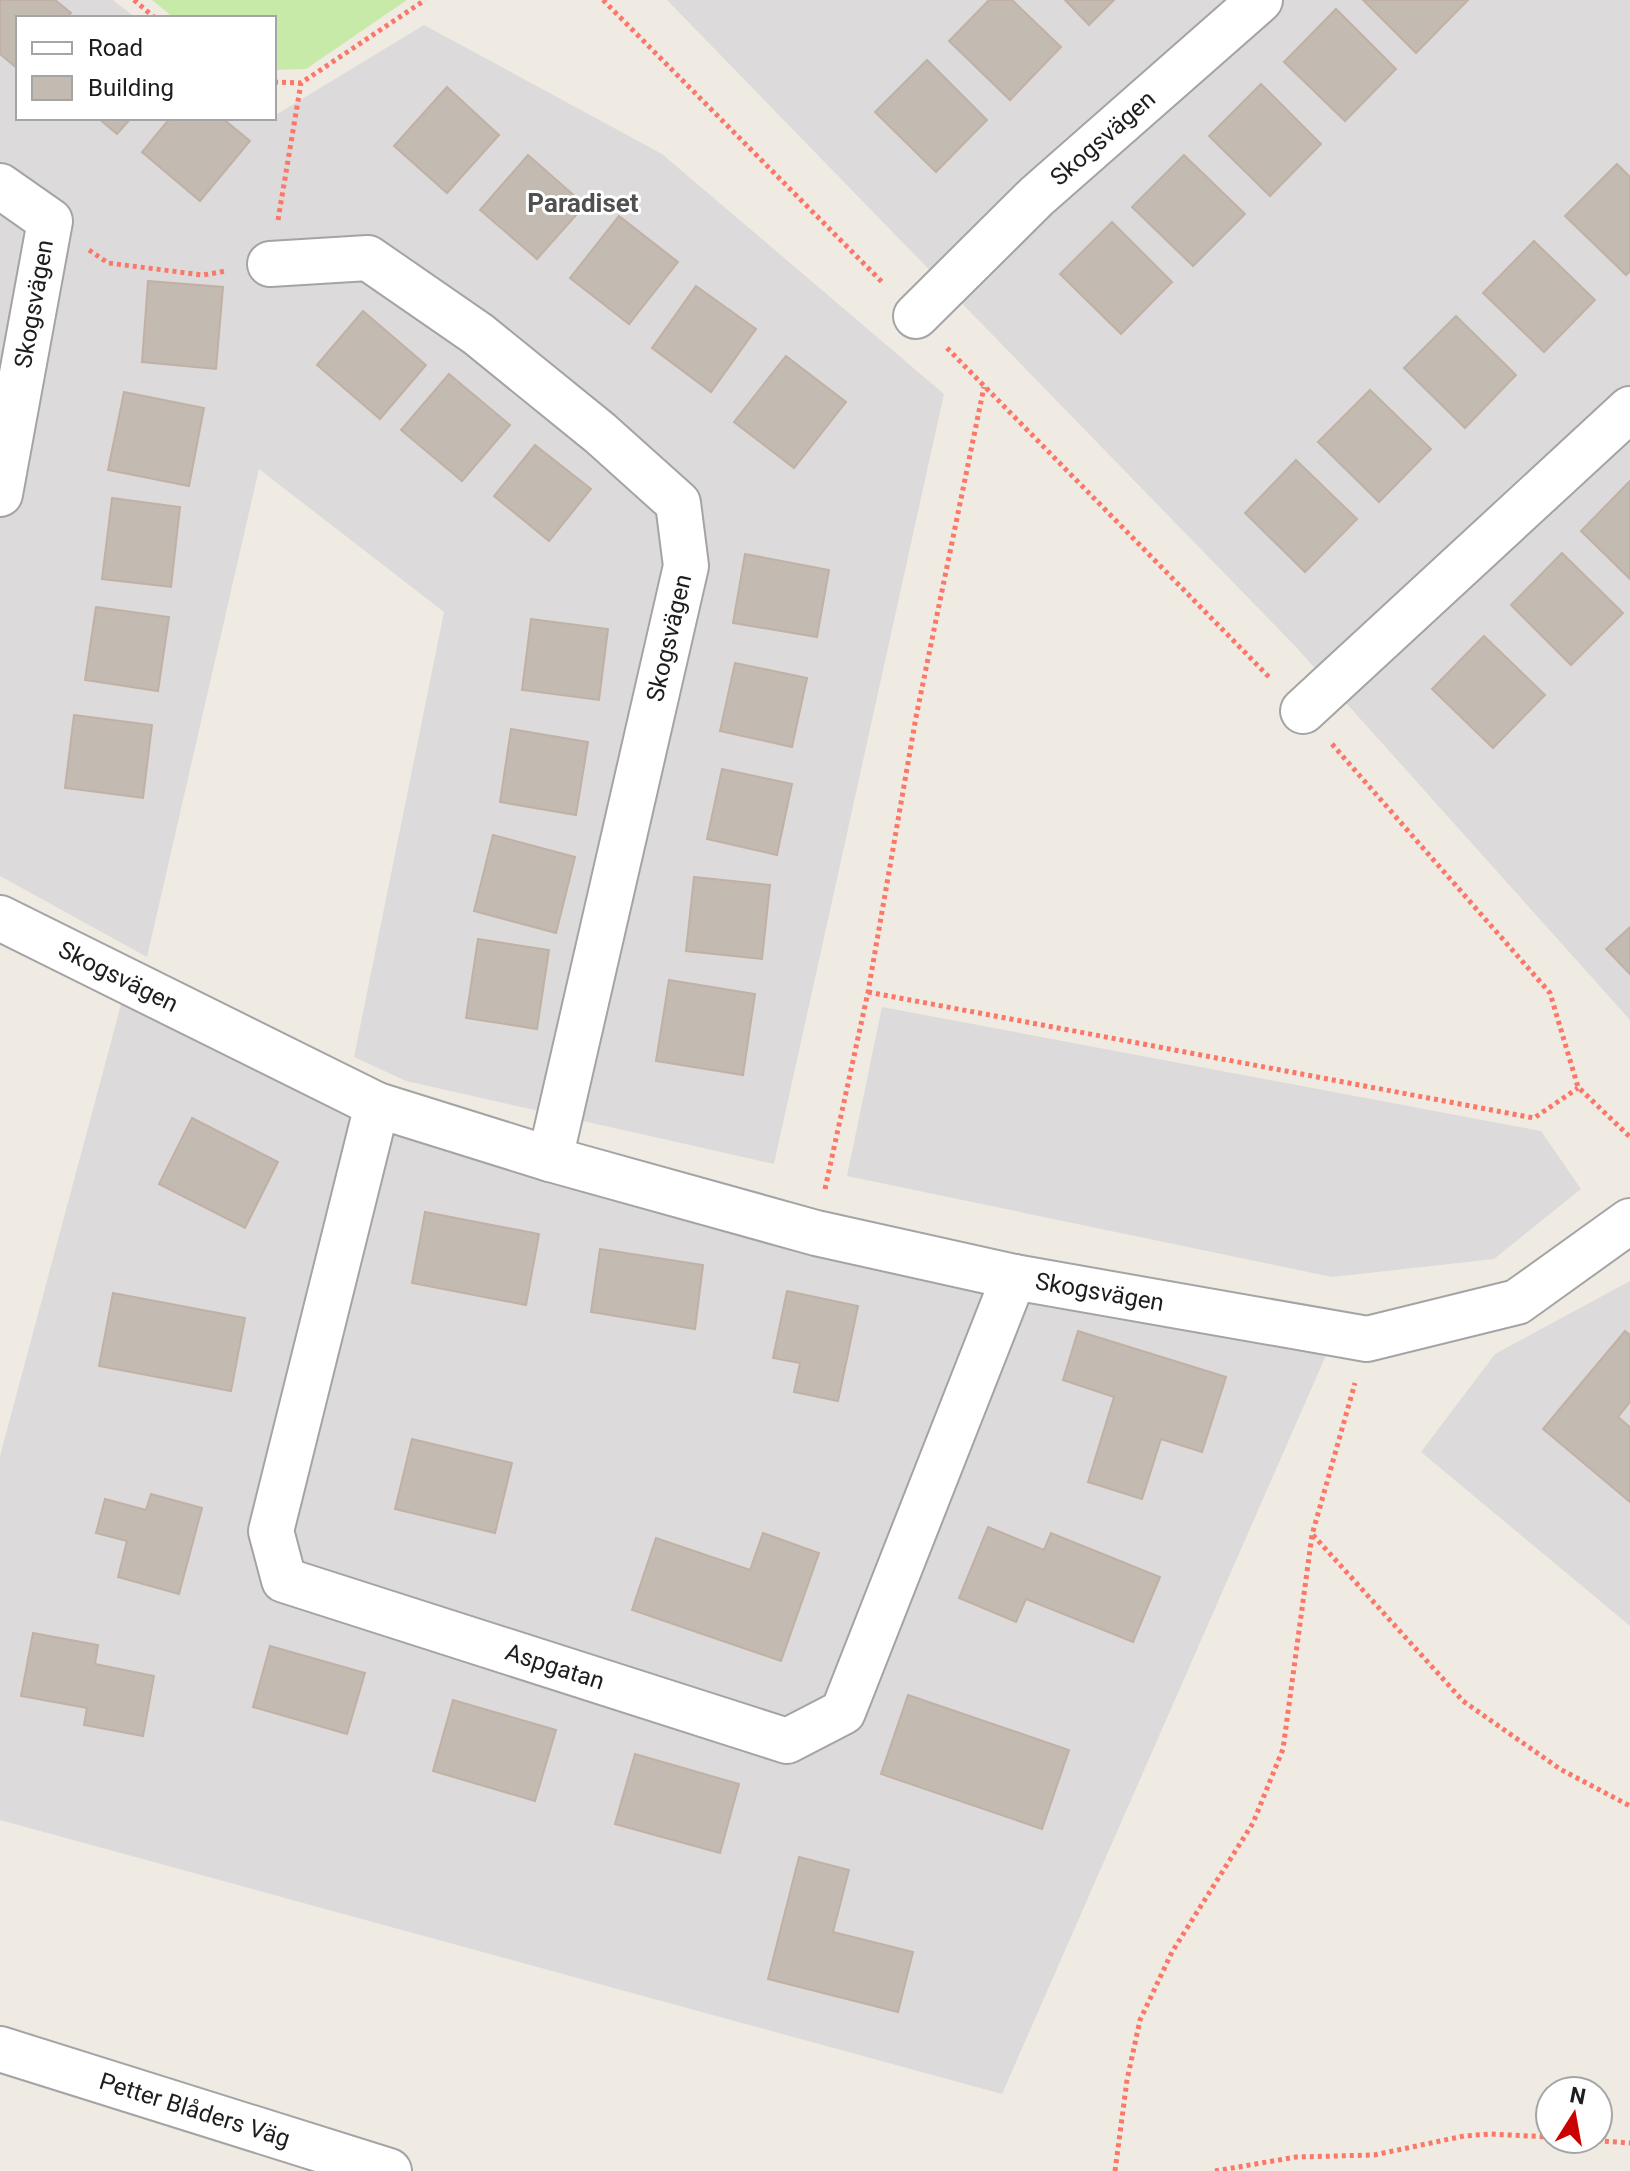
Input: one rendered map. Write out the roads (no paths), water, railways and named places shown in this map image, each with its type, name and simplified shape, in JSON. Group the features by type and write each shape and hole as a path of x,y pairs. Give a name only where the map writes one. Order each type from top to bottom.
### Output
{"street":[{"name":"Skogsvägen","path":"916,316 1037,196 1260,0"},
{"name":"Skogsvägen","path":"0,186 50,221 0,494"},
{"name":"Skogsvägen","path":"270,264 368,258 478,334 600,433 678,503 686,566 550,1159"},
{"path":"1303,711 1630,409"},
{"name":"Skogsvägen","path":"0,918 377,1105 550,1159 816,1233 1014,1277 1367,1339 1517,1302 1630,1221"},
{"name":"Aspgatan","path":"377,1105 271,1531 284,1580 787,1741 843,1712 1014,1277"},
{"name":"Petter Blåders Väg","path":"0,2049 387,2171"}],"district":[{"name":"Paradiset","path":"583,203"}]}
